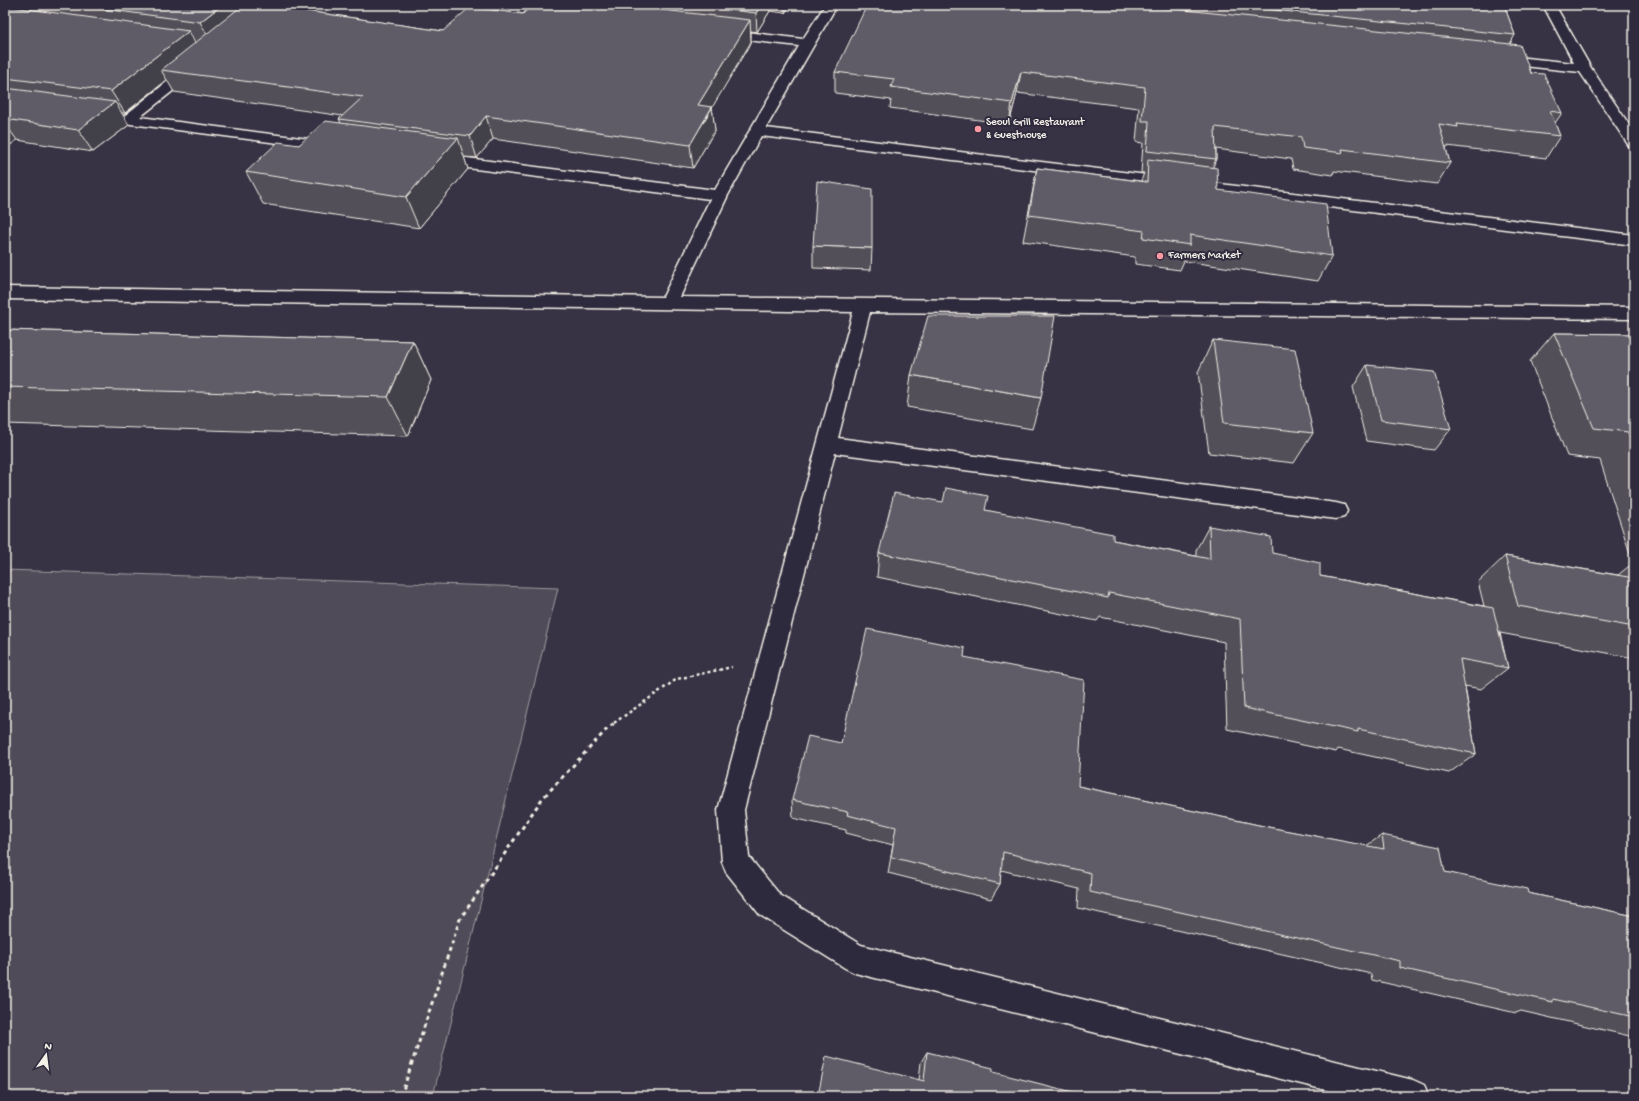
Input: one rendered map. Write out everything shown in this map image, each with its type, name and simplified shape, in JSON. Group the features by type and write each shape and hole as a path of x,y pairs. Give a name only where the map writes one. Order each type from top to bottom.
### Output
{"street":[{"path":"487,5 565,14"},
{"path":"669,304 720,195 807,43 832,5"},
{"path":"1549,5 1584,68 1634,143"},
{"path":"706,31 807,43"},
{"path":"1482,57 1584,68"},
{"path":"128,120 204,59"},
{"path":"112,118 349,148"},
{"path":"758,131 1634,240"},
{"path":"420,157 720,195"},
{"path":"5,293 669,304 1634,314"},
{"path":"863,306 769,659 731,810 736,862 770,905 855,958 1413,1096"},
{"path":"826,444 1336,511"}],"path":[{"path":"401,1096 460,919 542,799 609,727 676,679 769,659"}],"shaded area":[{"path":"5,570 558,588 433,1096 5,1096"}],"building":[{"path":"74,5 222,5 200,22"},
{"path":"243,5 265,5 443,31 470,7 523,14 531,5 619,5 750,20 698,105 712,107 690,145 486,116 470,136 339,119 363,97 161,70"},
{"path":"691,5 761,5 756,13"},
{"path":"867,5 1137,5 1520,45 1531,73 1544,74 1562,113 1550,111 1560,136 1457,124 1458,127 1439,124 1450,163 1342,149 1343,153 1303,148 1301,137 1215,127 1216,159 1147,151 1149,121 1142,121 1145,87 1021,72 1012,103 891,87 894,79 835,72"},
{"path":"1225,5 1504,5 1515,35"},
{"path":"5,6 189,31 111,91 5,78"},
{"path":"5,88 115,102 78,130 5,119"},
{"path":"325,121 458,138 406,197 246,172 278,142 299,145"},
{"path":"1148,159 1217,168 1218,190 1326,204 1332,256 1190,235 1190,245 1143,238 1144,231 1029,215 1037,168 1147,182"},
{"path":"817,181 872,189 872,248 813,246"},
{"path":"928,316 1055,316 1041,398 911,375"},
{"path":"5,330 413,341 388,397 5,387"},
{"path":"1554,333 1634,334 1634,448 1628,432 1594,428"},
{"path":"1213,340 1295,349 1313,433 1224,423"},
{"path":"1367,365 1434,372 1451,429 1381,420"},
{"path":"946,488 988,496 985,510 1113,534 1113,540 1210,559 1209,526 1271,537 1272,553 1320,563 1320,576 1493,608 1508,668 1460,659 1476,754 1358,729 1358,732 1244,708 1240,619 1109,593 1108,598 879,553 894,493 943,502"},
{"path":"1505,556 1634,578 1634,627 1518,606"},
{"path":"867,629 965,648 964,657 1084,680 1078,786 1268,827 1384,849 1382,835 1440,847 1445,872 1527,889 1528,893 1634,916 1634,1017 1553,999 1553,1002 1400,968 1400,961 1090,892 1091,873 1003,852 1000,884 891,857 896,827 847,815 848,812 792,800 808,736 841,743"},
{"path":"927,1052 993,1068 993,1072 1089,1096 818,1096 826,1056 924,1081"}],"place":[{"name":"Seoul Grill Restaurant & Guesthouse","path":"978,129"},
{"name":"Farmers Market","path":"1160,256"}]}
